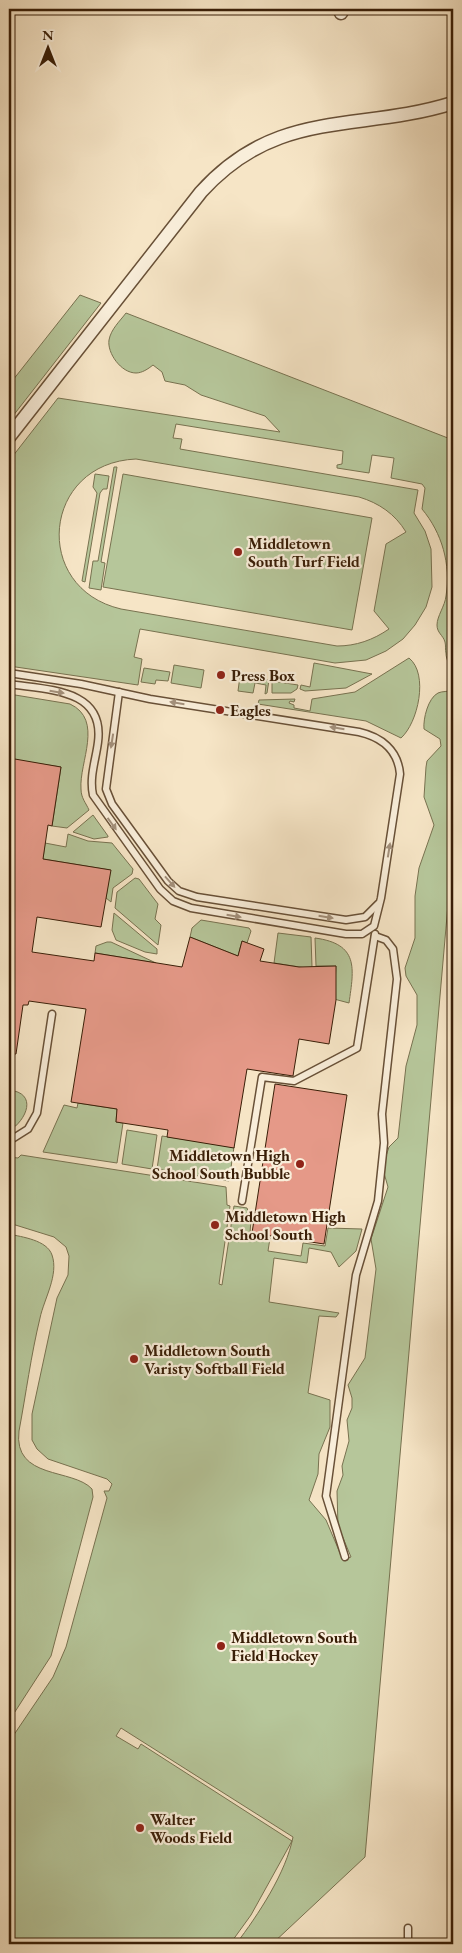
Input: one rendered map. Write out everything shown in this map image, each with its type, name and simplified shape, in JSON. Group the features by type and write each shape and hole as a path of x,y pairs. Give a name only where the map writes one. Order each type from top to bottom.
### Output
{"street":[{"path":"9,437 201,192 231,163 255,148 285,135 453,102"}],"lane":[{"path":"9,673 150,699 359,732 382,740 396,757 400,774 358,1048 294,1081 262,1077 242,1201"},
{"path":"9,684 68,694 81,699 90,708 99,729 91,782 93,795 160,889 173,901 202,910 351,934 362,934 371,930 378,918"},
{"path":"119,692 106,789 118,811 175,888 197,897 346,920 358,919 370,914 381,898"},
{"path":"345,1557 326,1496 356,1275 378,1201 384,1143 382,1114 398,979 393,950 386,940 375,936"},
{"path":"9,1141 28,1129 37,1113 52,1014"},
{"path":"408,1928 408,1944"}],"green space":[{"path":"80,295 101,303 9,421 9,385"},
{"path":"126,313 453,440 453,671 448,663 445,642 437,625 445,600 447,584 446,561 443,549 435,528 422,509 425,488 422,484 391,478 394,458 372,455 369,473 337,468 337,465 342,464 343,451 176,424 173,438 182,439 180,449 418,490 414,513 425,531 431,549 432,587 426,607 415,625 403,639 386,651 366,660 335,663 140,629 134,657 142,659 138,685 9,666 9,461 58,398 280,432 265,416 201,395 185,385 165,381 162,372 153,365 138,373 125,370 110,351 109,340 116,325","holes":["136,459 359,497 373,502 386,510 406,532 386,544 374,611 389,629 358,644 337,646 121,609 92,597 72,577 61,553 60,528 66,503 81,481 105,466"]},
{"path":"114,467 117,467 101,562 105,563 101,590 89,588 93,561 98,561"},
{"path":"95,474 109,476 107,489 103,489 100,493 85,582 82,581 97,493 93,487"},
{"name":"Middletown South Turf Field","path":"123,474 372,518 352,630 103,587"},
{"path":"409,658 415,665 419,675 419,698 412,721 401,738 366,721 258,704 259,700 295,699 294,702 290,701 289,703 294,705 294,708 310,711 312,699 355,692"},
{"path":"314,663 372,674 346,688 305,691 300,689 301,685 310,687"},
{"path":"174,665 204,670 201,688 171,683"},
{"path":"144,668 170,672 168,681 156,680 155,684 141,682"},
{"path":"240,676 269,680 267,693 265,694 266,685 255,683 253,693 238,691"},
{"path":"272,681 298,685 297,689 291,693 272,693"},
{"path":"453,690 453,847 365,1857 272,1944 236,1944 278,1879 292,1841 251,1915 230,1944 9,1944 9,1742 53,1677 66,1647 107,1498 104,1491 109,1491 112,1484 107,1479 48,1459 37,1449 32,1440 32,1414 57,1298 68,1275 69,1256 66,1247 54,1237 9,1223 9,1157 18,1158 21,1155 226,1187 227,1205 230,1206 219,1284 222,1285 234,1206 247,1208 251,1220 250,1233 270,1238 268,1251 301,1256 303,1243 325,1246 328,1228 362,1229 356,1251 339,1267 331,1252 309,1248 307,1263 274,1258 269,1302 339,1313 336,1317 319,1316 308,1393 330,1400 330,1427 319,1454 318,1474 309,1500 326,1520 343,1560 351,1557 338,1526 337,1491 343,1475 342,1466 349,1441 347,1420 352,1408 352,1398 348,1385 365,1358 376,1269 371,1239 388,1187 384,1173 386,1156 389,1147 398,1138 406,1066 417,1025 417,995 406,976 405,968 415,938 415,896 419,868 434,825 424,797 426,767 427,761 441,746 440,739 424,729 424,720 431,699 440,692","holes":["121,1728 293,1837 292,1841 141,1744 138,1749 116,1736"]},
{"path":"9,694 70,704 80,711 86,720 88,742 81,778 81,792 89,810 67,828 52,826 61,767 9,759"},
{"path":"93,815 108,837 94,839 73,832"},
{"path":"68,834 88,841 112,843 133,869 132,874 113,888 111,902 106,898 110,870 43,859 45,843 66,847"},
{"path":"135,878 139,879 158,904 155,919 161,925 158,945 115,908 117,892"},
{"path":"114,913 157,949 157,954 145,952 116,940 112,930"},
{"path":"201,920 249,928 251,931 247,943 242,941 238,956 190,937 192,928"},
{"path":"278,933 311,937 312,967 306,968 274,963"},
{"path":"315,938 329,941 340,946 346,952 352,969 349,1003 334,999 336,966 316,966"},
{"path":"111,942 156,963 95,953 96,946"},
{"path":"9,1090 24,1096 27,1108 21,1120 9,1131"},
{"path":"78,1103 117,1109 116,1122 123,1123 117,1163 43,1152 64,1105 77,1108"},
{"path":"127,1130 157,1135 152,1169 122,1164"},
{"path":"162,1136 234,1147 229,1181 157,1169"},
{"path":"9,1234 34,1240 45,1246 52,1255 54,1263 54,1271 40,1318 31,1360 19,1431 20,1447 25,1458 34,1465 83,1482 92,1489 93,1497 51,1656 9,1721"}],"building":[{"path":"9,758 61,767 52,826 48,825 43,859 111,870 101,927 37,917 32,952 94,961 95,953 182,967 190,937 238,956 242,941 264,949 260,961 299,967 336,966 336,1000 329,1044 299,1039 293,1076 247,1069 234,1148 167,1137 168,1130 116,1122 117,1109 71,1102 86,1009 29,1001 28,1005 23,1005 16,1054 9,1054"},
{"name":"Middletown High School South Bubble","path":"275,1084 347,1095 324,1244 252,1233"}],"place":[{"name":"Middletown South Turf Field","path":"238,552"},
{"name":"Press Box","path":"221,675"},
{"name":"Eagles","path":"220,710"},
{"name":"Middletown High School South Bubble","path":"300,1164"},
{"name":"Middletown High School South","path":"215,1225"},
{"name":"Middletown South Varisty Softball Field","path":"134,1359"},
{"name":"Middletown South Field Hockey","path":"221,1646"},
{"name":"Walter Woods Field","path":"140,1828"}]}
